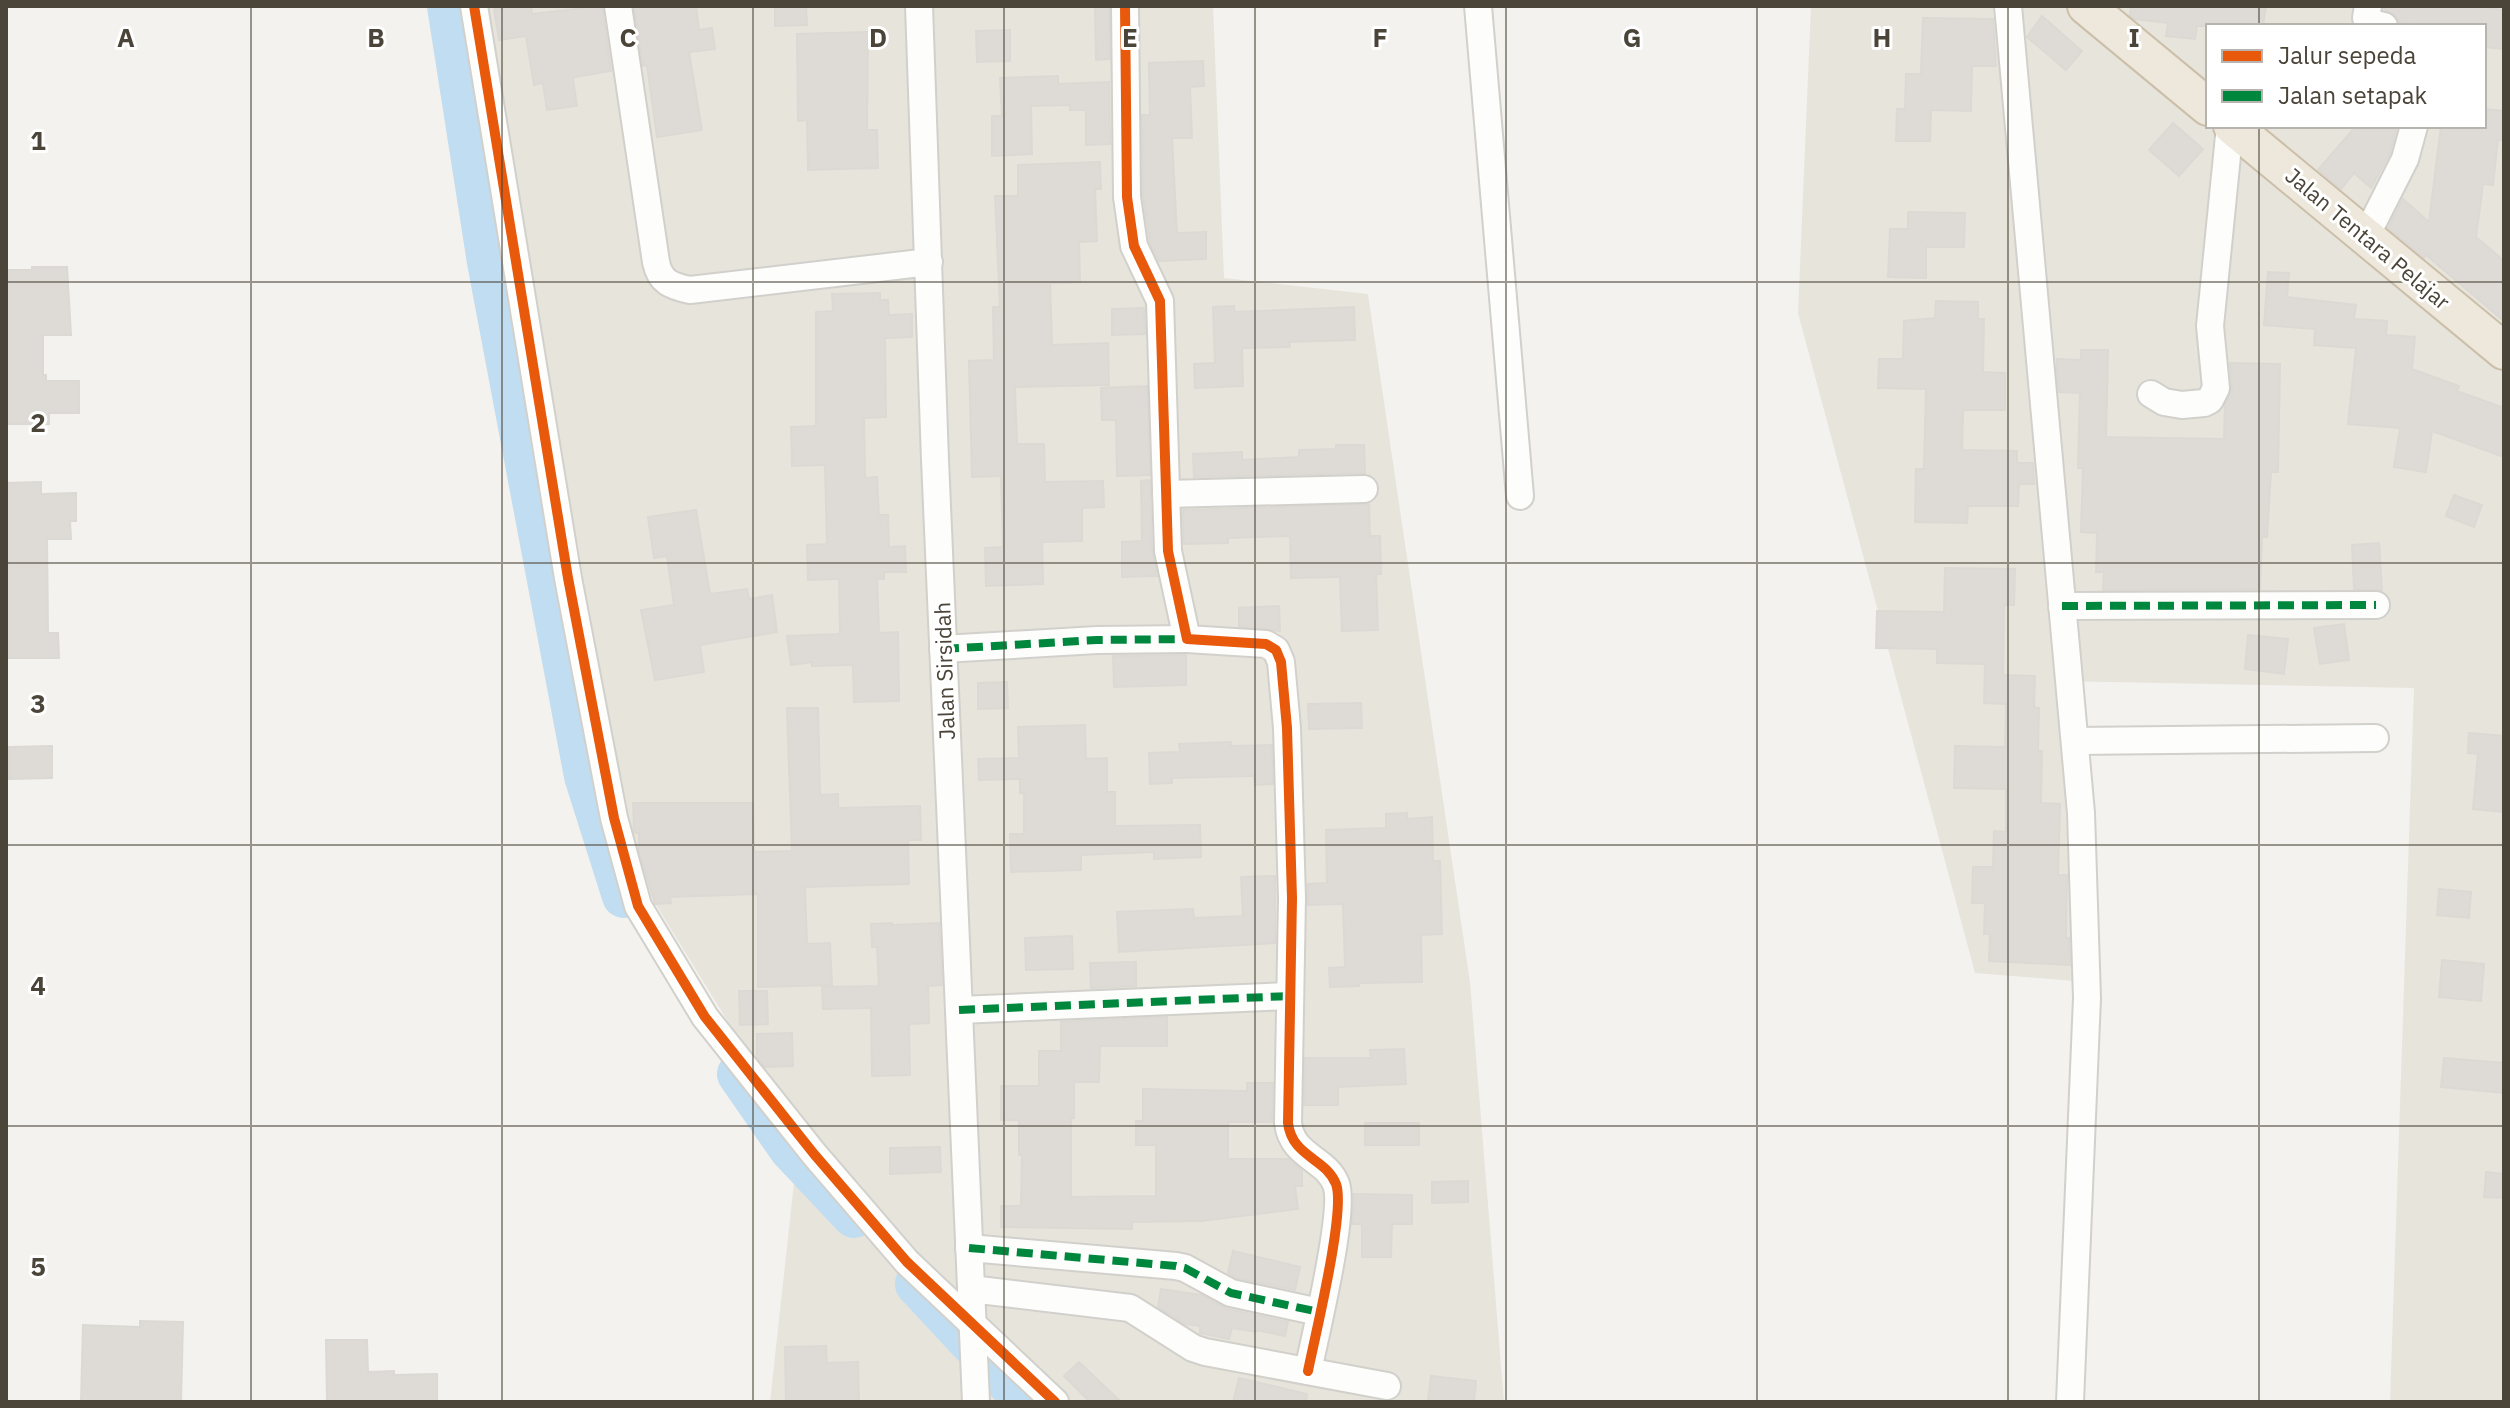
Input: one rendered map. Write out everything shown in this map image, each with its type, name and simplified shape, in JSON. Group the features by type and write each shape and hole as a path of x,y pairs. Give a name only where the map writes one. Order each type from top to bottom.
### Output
{"highway":[{"path":"2086,6 2206,105"},
{"name":"Jalan Tentara Pelajar","path":"2233,128 2504,351"}],"street":[{"path":"474,6 568,578 614,818 638,906 705,1017 814,1154 907,1262 973,1330 1055,1402"},
{"path":"618,6 656,262 658,272 666,283 690,290 929,262"},
{"name":"Jalan Sirsidah","path":"919,6 943,649 976,1393"},
{"path":"1125,6 1127,197 1134,246 1160,301 1168,551 1187,639"},
{"path":"1478,6 1520,496"},
{"path":"2008,6 2081,813 2087,998 2070,1402"},
{"path":"2368,6 2366,18 2368,22 2376,24"},
{"path":"2151,394 2164,402 2182,405 2204,403 2210,400 2216,388 2210,326 2231,128"},
{"path":"2366,236 2405,159 2413,128"},
{"path":"1166,494 1364,489"},
{"path":"2062,606 2376,605"},
{"path":"943,649 1097,640 1187,639 1266,644 1276,650 1281,662 1287,728 1292,867 1289,1130 1297,1146 1332,1176 1339,1195 1336,1227 1308,1371"},
{"path":"2075,741 2375,738"},
{"path":"959,1010 1290,996"},
{"path":"969,1248 1176,1266 1231,1293 1319,1312"},
{"path":"971,1289 1130,1308 1193,1348 1387,1386"}],"shaded area":[{"path":"480,6 1213,6 1224,278 1368,294 1470,982 1504,1402 770,1402 799,1137 632,866"},
{"path":"1811,6 2504,6 2504,1402 2390,1402 2414,688 2058,681 2086,982 1975,973 1798,313"}],"building":[{"path":"531,6 532,14 602,6 611,71 573,79 577,106 547,110 543,83 534,85 526,36 499,40 494,9"},
{"path":"634,6 696,6 699,30 712,28 715,49 689,52 702,130 657,137 647,65 643,66"},
{"path":"775,6 806,6 807,25 775,26"},
{"path":"1095,6 1109,6 1110,59 1096,60"},
{"path":"2131,6 2266,6 2263,24 2206,24 2197,26 2195,39 2166,36 2168,23 2134,19 2130,15"},
{"path":"2384,6 2475,6 2504,10 2504,49 2486,47 2486,24 2399,22 2394,14"},
{"path":"2042,16 2082,51 2066,70 2027,37"},
{"path":"1923,18 1993,19 1996,66 1972,66 1971,111 1931,110 1930,141 1896,141 1897,109 1905,109 1906,74 1921,74"},
{"path":"1010,30 1010,61 977,62 976,31"},
{"path":"868,32 867,130 877,130 878,168 808,170 807,120 798,121 797,34"},
{"path":"1203,61 1204,86 1190,87 1192,138 1172,138 1177,233 1206,232 1206,259 1159,261 1150,243 1143,196 1142,115 1150,115 1149,63"},
{"path":"1058,76 1058,84 1109,82 1110,144 1086,145 1086,110 1070,110 1070,105 1031,106 1032,154 992,156 992,116 1002,116 1000,78"},
{"path":"2486,109 2504,111 2504,140 2498,140 2493,185 2483,184 2476,237 2504,261 2504,321 2426,255 2424,258 2388,228 2403,199 2429,222 2441,128 2486,128"},
{"path":"2173,123 2203,149 2179,176 2149,150"},
{"path":"2354,128 2396,128 2390,153 2371,188 2354,173 2341,189 2318,170"},
{"path":"1100,162 1101,189 1095,189 1097,241 1079,242 1080,282 1050,283 1052,345 1108,343 1109,385 1015,387 1017,444 1044,444 1045,482 1103,481 1104,507 1082,508 1082,541 1042,542 1043,584 986,586 985,548 1003,547 1001,476 972,477 969,361 994,360 993,307 1000,307 995,196 1018,196 1018,165"},
{"path":"1908,212 1965,213 1964,247 1926,247 1926,278 1888,277 1890,229 1908,229"},
{"path":"32,267 67,267 71,335 43,335 43,375 46,375 46,381 79,381 79,413 49,413 49,424 6,424 6,270 32,270"},
{"path":"2268,272 2289,273 2287,297 2356,305 2354,319 2387,321 2386,335 2415,337 2412,369 2459,386 2457,391 2504,408 2504,457 2432,431 2426,472 2394,467 2400,428 2348,424 2356,348 2314,345 2315,329 2264,325"},
{"path":"880,293 880,300 888,300 889,315 912,314 912,337 885,338 886,417 864,418 865,478 877,477 879,515 888,515 889,547 905,546 906,572 884,572 884,579 877,579 879,633 898,632 899,701 854,702 853,665 812,666 812,662 791,665 787,636 840,634 839,579 808,580 807,545 827,544 825,465 792,466 791,427 816,426 816,312 833,311 832,294"},
{"path":"1936,301 1978,302 1978,319 1984,319 1983,372 2005,373 2005,410 1963,410 1962,450 2017,451 2017,463 2033,463 2034,484 2019,484 2018,506 1968,506 1967,523 1915,522 1916,469 1924,469 1926,389 1878,388 1879,359 1903,359 1904,321 1935,318"},
{"path":"1234,306 1235,312 1354,307 1355,340 1289,342 1290,347 1242,348 1243,386 1195,388 1194,364 1215,363 1213,307"},
{"path":"1144,308 1145,334 1112,335 1112,309"},
{"path":"2081,350 2108,350 2106,437 2224,439 2225,405 2232,387 2230,363 2280,364 2278,472 2271,472 2267,537 2262,537 2260,589 2103,590 2104,572 2096,572 2097,533 2081,532 2083,468 2078,468 2080,393 2059,392 2057,371 2057,359 2081,360"},
{"path":"1147,386 1150,475 1117,476 1116,420 1102,420 1101,388"},
{"path":"1336,445 1364,445 1365,473 1194,477 1193,454 1242,452 1242,460 1299,457 1299,450 1336,449"},
{"path":"1150,480 1152,552 1157,576 1122,577 1122,542 1142,541 1141,481"},
{"path":"41,482 41,494 76,493 76,521 70,521 71,539 47,539 48,633 58,633 59,658 6,658 6,483"},
{"path":"2454,495 2482,505 2474,527 2446,516"},
{"path":"1369,504 1370,536 1380,536 1381,574 1376,574 1378,630 1342,631 1340,577 1291,578 1290,536 1228,538 1228,543 1184,544 1183,510"},
{"path":"696,510 710,594 747,589 749,599 772,595 777,632 700,645 704,672 655,680 641,610 674,605 667,556 654,558 648,517"},
{"path":"2379,543 2382,590 2354,589 2352,545"},
{"path":"1945,568 2015,569 2014,605 2004,605 2003,675 2035,676 2034,707 2039,708 2038,751 2042,751 2041,803 2060,804 2058,875 2067,875 2066,938 2069,938 2070,965 1989,961 1990,934 1984,934 1985,903 1972,903 1973,867 1993,867 1994,831 2006,832 2006,789 1954,788 1955,746 2005,747 2006,704 1984,703 1985,664 1937,663 1937,649 1876,648 1877,611 1944,612"},
{"path":"1279,606 1280,631 1239,626 1239,608"},
{"path":"2344,624 2349,660 2320,664 2314,628"},
{"path":"2248,635 2288,639 2284,674 2245,669"},
{"path":"1186,655 1186,685 1114,687 1113,656"},
{"path":"1007,682 1008,708 978,709 978,683"},
{"path":"1361,703 1362,728 1309,729 1308,704"},
{"path":"787,708 818,708 820,795 838,794 838,808 920,806 921,840 908,840 909,884 805,887 807,944 830,943 832,985 758,987 758,894 670,897 671,903 655,904 639,850 639,833 635,833 634,829 633,803 753,803 754,852 792,851"},
{"path":"1085,725 1086,759 1107,758 1107,792 1115,792 1115,826 1200,825 1201,857 1154,859 1154,852 1081,855 1081,870 1011,872 1010,834 1024,834 1024,793 1020,793 1020,779 979,780 978,759 1019,758 1018,727"},
{"path":"2469,733 2504,736 2504,812 2473,809 2478,754 2468,753"},
{"path":"1231,742 1231,746 1272,745 1273,784 1255,785 1254,776 1172,778 1172,783 1150,784 1149,753 1180,752 1179,744"},
{"path":"52,746 52,778 9,779 9,747"},
{"path":"1407,813 1407,819 1432,817 1433,861 1440,861 1442,934 1421,935 1422,982 1359,983 1359,986 1330,987 1329,968 1345,967 1343,904 1308,905 1308,884 1327,883 1326,830 1386,828 1386,814"},
{"path":"1275,876 1275,943 1119,952 1117,912 1193,909 1194,918 1243,916 1241,877"},
{"path":"2439,889 2471,892 2469,918 2437,915"},
{"path":"939,923 942,985 928,986 929,1023 909,1024 910,1075 872,1076 871,1008 823,1009 822,987 879,986 877,947 872,947 871,924"},
{"path":"1072,936 1073,969 1026,970 1025,938"},
{"path":"2442,960 2484,964 2481,1001 2439,997"},
{"path":"1136,962 1136,986 1091,988 1090,963"},
{"path":"739,991 767,991 768,1024 740,1025"},
{"path":"1167,1017 1167,1046 1100,1046 1099,1082 1074,1082 1071,1197 1156,1196 1156,1145 1136,1145 1136,1121 1143,1121 1143,1089 1247,1091 1247,1083 1273,1083 1272,1122 1228,1122 1228,1159 1288,1159 1302,1171 1302,1186 1295,1186 1298,1209 1201,1221 1132,1222 1132,1229 1001,1227 1001,1206 1021,1206 1022,1155 1019,1155 1019,1120 1001,1120 1001,1086 1039,1086 1039,1051 1061,1051 1061,1022"},
{"path":"792,1033 793,1066 765,1067 757,1057 757,1034"},
{"path":"1404,1049 1406,1084 1338,1087 1338,1105 1304,1105 1305,1058 1371,1058 1370,1050"},
{"path":"2444,1058 2504,1063 2504,1093 2441,1087"},
{"path":"1365,1123 1419,1123 1419,1145 1365,1145"},
{"path":"940,1147 941,1172 890,1174 890,1148"},
{"path":"2486,1172 2504,1174 2504,1198 2484,1197"},
{"path":"1468,1181 1468,1202 1432,1203 1432,1182"},
{"path":"1354,1194 1412,1195 1412,1224 1392,1224 1391,1257 1362,1257 1362,1224 1352,1224"},
{"path":"1233,1251 1300,1267 1295,1290 1237,1278 1228,1273"},
{"path":"1161,1289 1201,1295 1227,1309 1288,1322 1285,1336 1232,1328 1229,1339 1200,1333 1200,1326 1185,1324 1158,1307"},
{"path":"140,1321 183,1322 181,1402 81,1402 83,1325 140,1327"},
{"path":"326,1340 367,1340 368,1372 437,1374 437,1402 327,1402"},
{"path":"826,1346 827,1363 858,1362 859,1402 786,1402 785,1347"},
{"path":"1079,1362 1121,1402 1090,1402 1064,1376"},
{"path":"1431,1376 1476,1381 1474,1402 1428,1402"},
{"path":"1239,1378 1307,1394 1306,1402 1233,1402"}],"waterway":[{"path":"449,6 489,262 586,776 624,896"},
{"path":"739,1074 791,1149 854,1216"},
{"path":"917,1284 1027,1402"}],"marked path":[{"path":"2062,606 2376,605"},
{"path":"943,649 1097,640 1187,639"},
{"path":"959,1010 1290,996"},
{"path":"969,1248 1176,1266 1231,1293 1319,1312"}],"cycle path":[{"path":"474,6 568,578 614,818 638,906 705,1017 814,1154 907,1262 1055,1402"},
{"path":"1125,6 1127,197 1134,246 1160,301 1168,551 1187,639 1266,644 1276,650 1281,662 1287,728 1292,898 1288,1123 1296,1143 1331,1175 1338,1198 1323,1303 1308,1371"}]}
